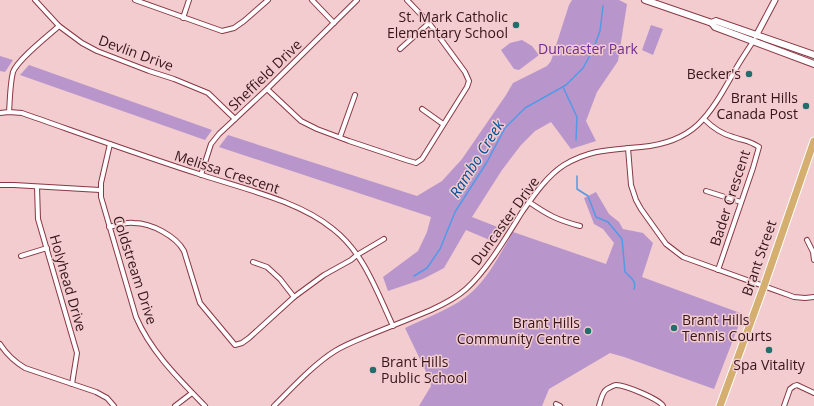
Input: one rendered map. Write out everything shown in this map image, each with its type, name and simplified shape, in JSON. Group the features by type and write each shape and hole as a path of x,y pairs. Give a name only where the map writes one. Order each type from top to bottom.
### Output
{"main road":[{"path":"646,0 712,23 715,27 813,55"},
{"path":"755,39 814,64"},
{"name":"Brant Street","path":"720,406 764,286 814,141"}],"street":[{"name":"Devlin Drive","path":"35,0 59,26 77,40 97,51 208,93 235,119"},
{"path":"135,0 222,31 234,28 268,0"},
{"path":"183,18 189,0"},
{"path":"312,0 334,23"},
{"name":"Sheffield Drive","path":"201,175 211,144 219,134 357,0"},
{"path":"267,89 301,121 317,129 416,163 422,159 467,87 469,81 465,72 429,23 407,0"},
{"path":"755,39 775,0"},
{"path":"400,49 429,23"},
{"path":"9,112 14,70 19,62 59,26"},
{"name":"Duncaster Drive","path":"274,406 321,362 335,351 352,342 447,302 466,289 477,278 529,202 552,175 563,166 581,156 608,149 654,146 668,142 688,133 704,119 719,99 755,39"},
{"path":"340,137 355,95"},
{"path":"422,109 443,124"},
{"name":"Melissa Crescent","path":"0,113 22,113 287,203 303,210 334,229 351,246 368,273 393,326"},
{"name":"Bader Crescent","path":"704,119 719,131 732,137 750,141 759,147 718,270"},
{"name":"Coldstream Drive","path":"110,144 103,168 100,190 101,197 136,317 141,330 155,352 204,406"},
{"path":"628,148 631,185 636,200 666,244 684,257 718,270 799,298 814,297"},
{"path":"0,186 14,185 100,190"},
{"name":"Holyhead Drive","path":"37,187 36,202 38,219 77,353 72,384"},
{"path":"706,191 741,202"},
{"path":"529,202 560,221 580,226"},
{"path":"109,227 124,223 141,223 174,238 184,251 200,303 235,345 242,343 249,338 294,298 324,275 384,239"},
{"path":"807,240 813,252 814,260"},
{"path":"21,256 47,248"},
{"path":"253,262 267,267 280,279 294,298"},
{"path":"0,344 4,352 15,362 25,368 35,373 96,392 107,398 114,406"},
{"path":"599,406 604,392 616,385 634,390 658,401 663,406"},
{"path":"784,406 790,390 794,386 814,393"},
{"path":"175,406 192,393"}],"green space":[{"name":"Duncaster Park","path":"572,0 619,0 627,4 618,61 597,92 586,121 596,141 571,149 551,122 535,131 521,145 502,170 472,217 500,228 492,241 466,230 444,268 423,279 388,291 383,277 418,251 427,232 431,217 219,147 228,135 417,196 442,181 462,159 513,83 547,66 551,61 569,5"},
{"path":"651,25 663,29 653,55 642,50"},
{"path":"522,40 532,46 539,55 519,70 514,69 501,50 510,43"},
{"path":"0,56 13,60 5,72 0,71"},
{"path":"29,65 212,130 205,140 20,75"},
{"path":"596,192 609,214 619,222 623,229 643,233 653,243 642,277 743,314 714,389 610,353 549,389 542,406 419,406 431,386 430,380 405,328 449,307 473,291 490,271 513,232 606,264 614,243 603,229 594,224 584,198"}],"waterway":[{"name":"Rambo Creek","path":"414,276 427,268 440,249 455,212 487,162 505,128 525,108 566,85 583,68 593,50 600,31 603,6"},
{"path":"563,87 577,117 576,140"},
{"path":"577,176 577,189 588,196 596,217 608,222 622,239 625,272 634,281 634,289"}],"place":[{"name":"St. Mark Catholic Elementary School","path":"516,25"},
{"name":"Becker's","path":"749,74"},
{"name":"Brant Hills Canada Post","path":"806,106"},
{"name":"Brant Hills Tennis Courts","path":"674,328"},
{"name":"Brant Hills Community Centre","path":"588,331"},
{"name":"Spa Vitality","path":"769,350"},
{"name":"Brant Hills Public School","path":"373,370"}]}
